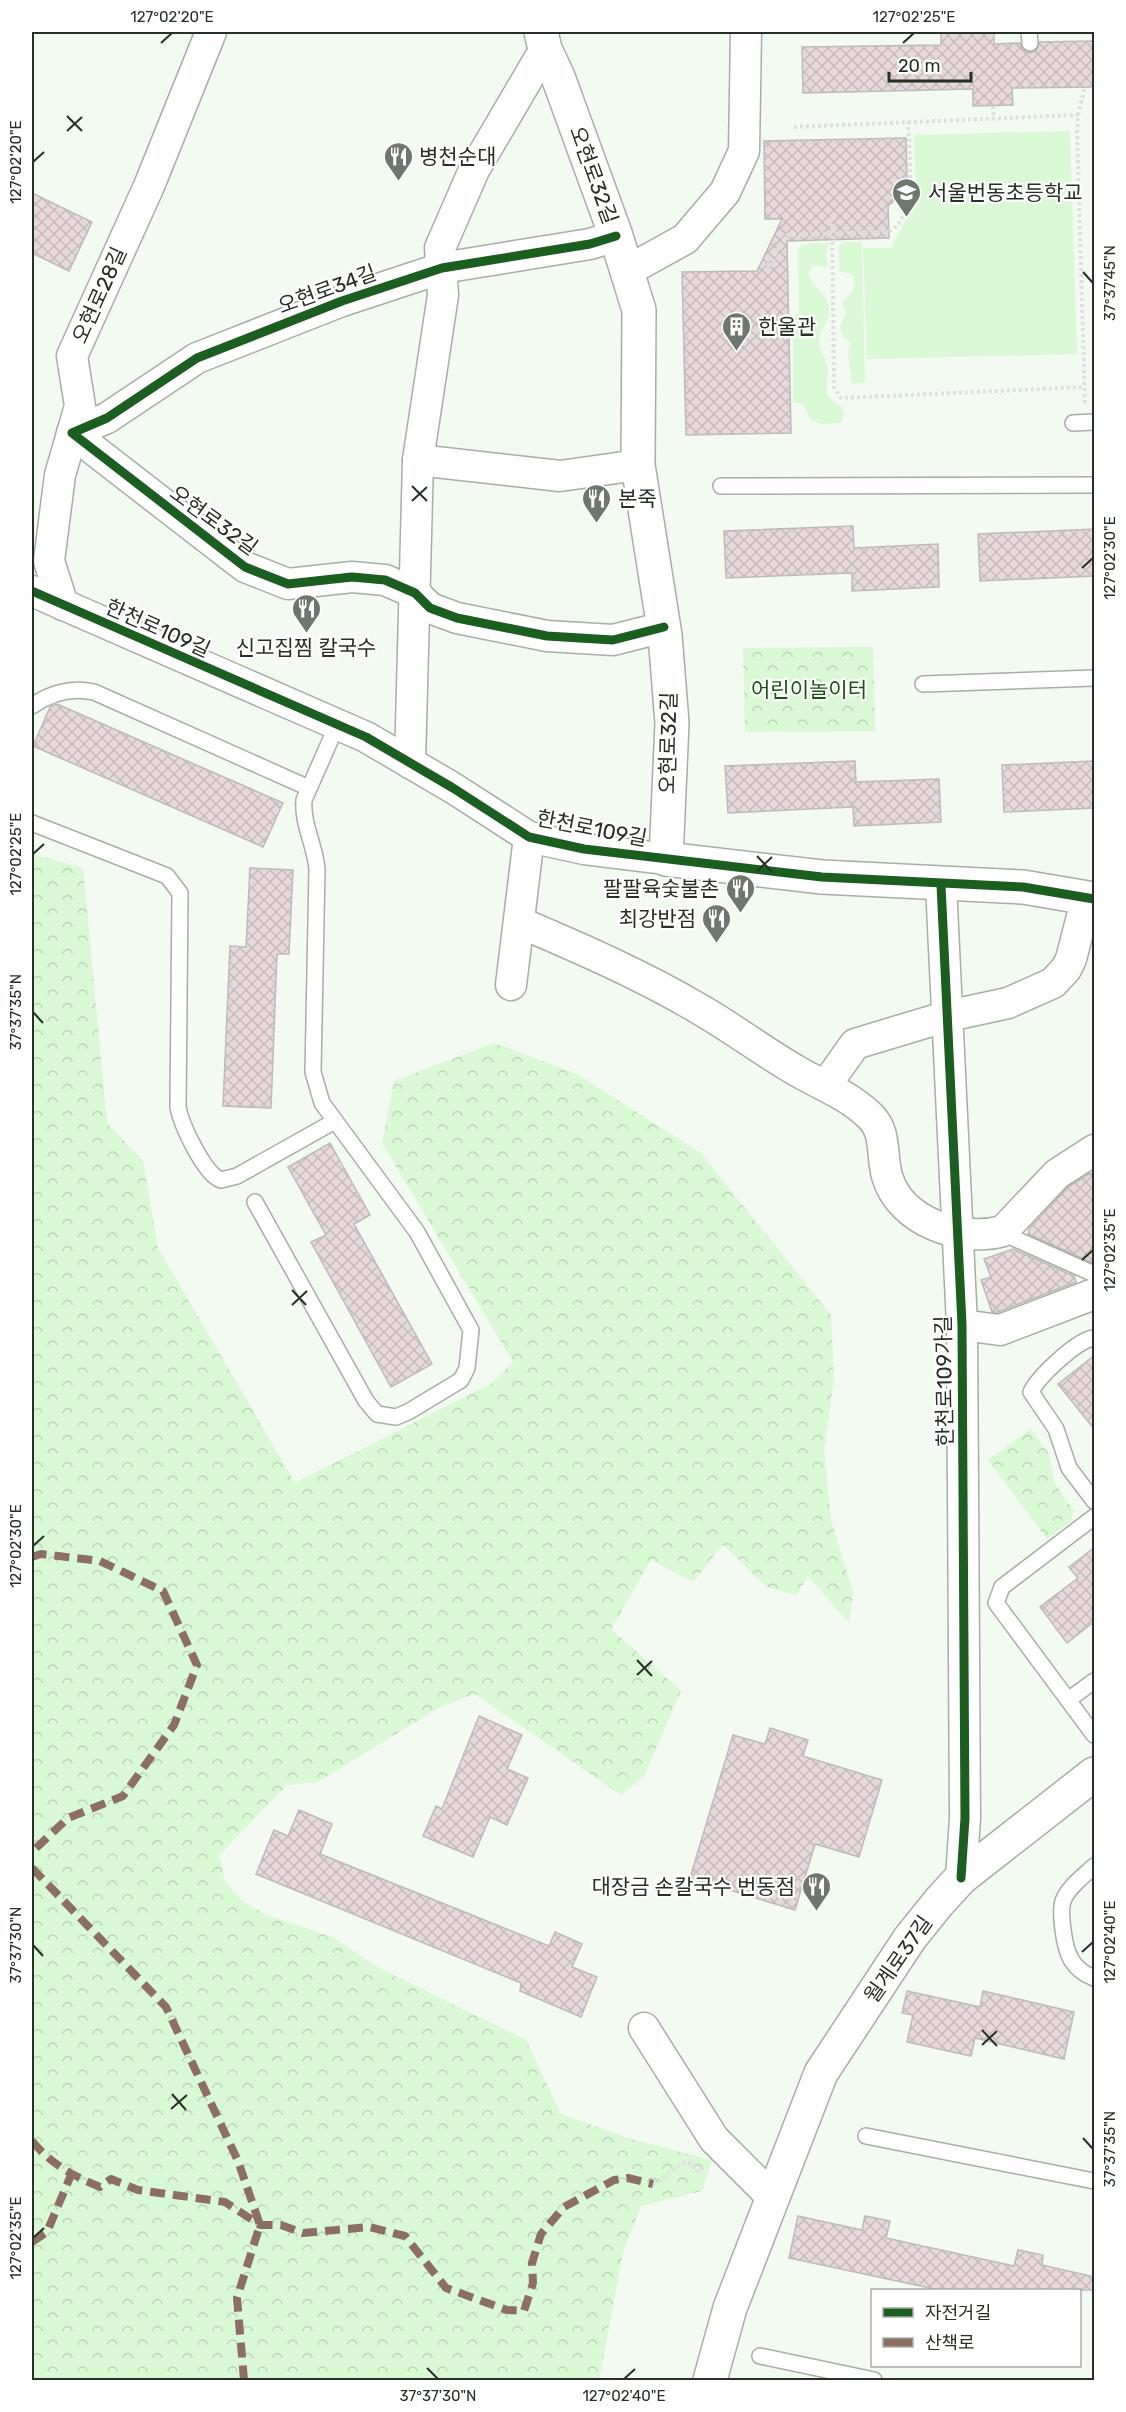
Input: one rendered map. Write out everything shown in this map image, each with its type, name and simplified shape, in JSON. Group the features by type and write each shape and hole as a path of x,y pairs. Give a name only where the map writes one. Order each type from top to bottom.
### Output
{"street":[{"name":"오현로28길","path":"63,605 50,561 60,475 80,406 72,356 149,186 211,32"},
{"path":"627,271 686,239 725,192 744,151 746,32"},
{"name":"오현로32길","path":"543,40 616,236 639,310 638,465 664,627 672,723 666,859"},
{"path":"410,763 418,460 443,295 440,248 474,170 543,40"},
{"name":"오현로34길","path":"72,433 107,418 198,358 342,301 442,267 591,244 616,236"},
{"name":"오현로32길","path":"72,433 244,567 288,584 352,577 385,580 415,592 430,608 457,618 547,636 612,640 664,627"},
{"path":"418,460 560,476 638,465"},
{"name":"한천로109길","path":"32,591 366,737 529,837 584,849 822,877 941,885 1023,887 1091,898 1071,959 1066,969 1053,983 1008,1004 948,1016 855,1044 826,1085"},
{"name":"한천로109길","path":"512,985 521,923 529,837"},
{"name":"한천로109가길","path":"941,885 962,1325 965,1818 961,1878"},
{"path":"521,923 603,958 701,1010 798,1071 850,1098 880,1128 886,1173 900,1201 922,1220 959,1233 999,1232 1006,1229 1057,1174 1095,1150"},
{"path":"962,1325 992,1330 1007,1328 1095,1294"},
{"name":"월계로37길","path":"710,2380 730,2308 821,2073 909,1938 961,1878 1095,1774"},
{"path":"644,2028 714,2139 773,2198"}],"lane":[{"path":"721,486 1095,485"},
{"path":"923,684 1095,678"},
{"path":"32,706 62,691 83,689 94,692 309,788"},
{"path":"255,1202 366,1401 377,1414 396,1417 461,1380 467,1368 471,1348 469,1322 417,1232 322,1103 313,1072 317,869 316,854 304,820 304,800 337,725"},
{"path":"32,823 167,876 180,892 178,1107 183,1124 209,1172 221,1180 237,1176 335,1121"},
{"path":"999,1232 1095,1274"},
{"path":"1095,1338 1083,1342 1038,1379 1031,1392 1056,1429 1069,1468 1095,1501"},
{"path":"1095,1517 1002,1587 996,1603 1095,1735"},
{"path":"1068,1701 1095,1681"},
{"path":"1095,1866 1069,1891 1062,1902 1061,1915 1066,1953 1073,1964 1095,1978"},
{"path":"866,2136 1095,2181"},
{"path":"760,2356 874,2380"}],"path":[{"path":"1084,422 1078,115 1085,87"},
{"path":"993,106 994,118"},
{"path":"794,126 1078,115"},
{"path":"765,271 787,235 885,232 895,227 907,205 910,191 908,122"},
{"path":"832,218 834,387 841,398 1085,387"},
{"path":"653,2184 663,2179 668,2170 686,2162 694,2165 697,2171 701,2171 704,2157"}],"green space":[{"path":"1070,131 1077,354 867,359 863,248 891,248 916,201 914,135"},
{"path":"843,242 862,242 865,382 852,384 848,353 851,343 844,337 840,328 846,313 842,303 853,290 855,283 852,274 839,271 839,247"},
{"path":"829,243 826,254 828,265 824,267 813,265 808,274 828,303 828,316 819,340 827,367 827,392 832,401 842,407 844,414 841,423 822,424 811,421 804,405 793,402 793,317 799,313 798,250 803,244"},
{"name":"어린이놀이터","path":"873,647 875,731 745,732 743,648"},
{"path":"32,854 83,868 107,1123 143,1161 158,1248 295,1483 492,1383 513,1362 382,1143 394,1081 494,1043 577,1074 701,1153 831,1315 834,1379 824,1451 831,1520 853,1592 849,1623 808,1576 797,1595 767,1587 723,1545 693,1582 651,1560 611,1629 681,1691 644,1776 621,1795 475,1694 440,1707 318,1782 287,1785 219,1855 225,1882 244,1902 267,1915 332,1937 377,1967 526,2040 561,2114 628,2138 712,2160 702,2191 641,2206 623,2252 599,2380 32,2380"},
{"path":"1031,1429 1049,1454 1055,1484 1074,1511 1070,1522 1047,1539 988,1460"}],"building":[{"path":"941,32 994,32 994,44 1020,43 1022,49 1030,53 1036,51 1040,42 1095,41 1095,87 1012,88 1013,105 973,106 973,89 803,93 802,47 941,45"},
{"path":"906,138 907,180 901,194 888,206 889,238 787,241 791,433 686,435 682,272 757,271 782,219 765,219 764,141"},
{"path":"32,193 92,222 69,271 32,253"},
{"path":"853,526 854,548 938,544 939,587 852,591 852,573 726,578 724,531"},
{"path":"1095,529 1095,576 980,581 978,534"},
{"path":"57,704 283,803 263,847 33,746 50,707"},
{"path":"855,761 856,782 939,779 941,822 854,826 853,807 728,813 725,766"},
{"path":"1095,761 1095,808 1004,812 1002,765"},
{"path":"250,868 293,870 289,954 277,954 271,1108 223,1106 230,946 246,947"},
{"path":"330,1143 370,1215 354,1224 432,1364 391,1387 311,1242 326,1235 288,1167"},
{"path":"1090,1173 1095,1175 1095,1264 1028,1234 1029,1229 1068,1187"},
{"path":"1013,1249 1074,1276 1076,1282 998,1312 992,1312 981,1280 991,1277 984,1259"},
{"path":"1095,1355 1095,1430 1058,1384"},
{"path":"1095,1547 1095,1621 1067,1643 1040,1607 1078,1578 1069,1567"},
{"path":"479,1716 522,1735 507,1769 528,1778 507,1825 490,1817 473,1857 423,1836 436,1806 442,1809"},
{"path":"770,1728 808,1740 803,1756 882,1780 859,1857 815,1844 795,1910 690,1878 733,1735 765,1744"},
{"path":"299,1810 332,1824 320,1854 549,1946 555,1932 582,1944 572,1967 597,1977 581,2017 520,1991 521,1983 256,1874 274,1830 288,1836"},
{"path":"907,1991 980,2007 983,1991 1074,2012 1064,2059 975,2038 971,2056 907,2042 913,2015 902,2013"},
{"path":"798,2216 862,2230 865,2216 890,2221 886,2238 1014,2266 1018,2250 1043,2255 1042,2265 1095,2277 1095,2290 934,2289 789,2258"}],"marked path":[{"path":"32,1557 41,1554 100,1561 163,1591 197,1665 174,1725 123,1796 68,1818 32,1852"},
{"path":"32,1868 166,2007 238,2161 260,2225 237,2298 244,2380"},
{"path":"32,2141 63,2168 100,2187 111,2179 138,2190 225,2202 260,2225 281,2225 303,2233 369,2227 405,2236 446,2288 507,2310 524,2311 533,2283 532,2263 541,2234 564,2207 614,2180 628,2178 653,2184"},
{"path":"32,2242 47,2232 71,2175"}],"cycle path":[{"path":"616,236 590,244 442,268 342,301 197,358 107,418 72,433 245,567 288,584 352,577 385,580 415,593 430,608 457,618 547,636 613,640 664,627"},
{"path":"32,591 366,737 453,788 529,837 584,849 822,877 1023,887 1094,899"},
{"path":"941,885 962,1325 965,1818 961,1878"}],"place":[{"name":"병천순대","path":"398,182"},
{"name":"서울번동초등학교","path":"907,218"},
{"name":"한울관","path":"737,352"},
{"name":"본죽","path":"597,524"},
{"name":"신고집찜 칼국수","path":"306,634"},
{"name":"팔팔육숯불촌","path":"740,914"},
{"name":"최강반점","path":"717,944"},
{"name":"대장금 손칼국수 번동점","path":"816,1912"}]}
